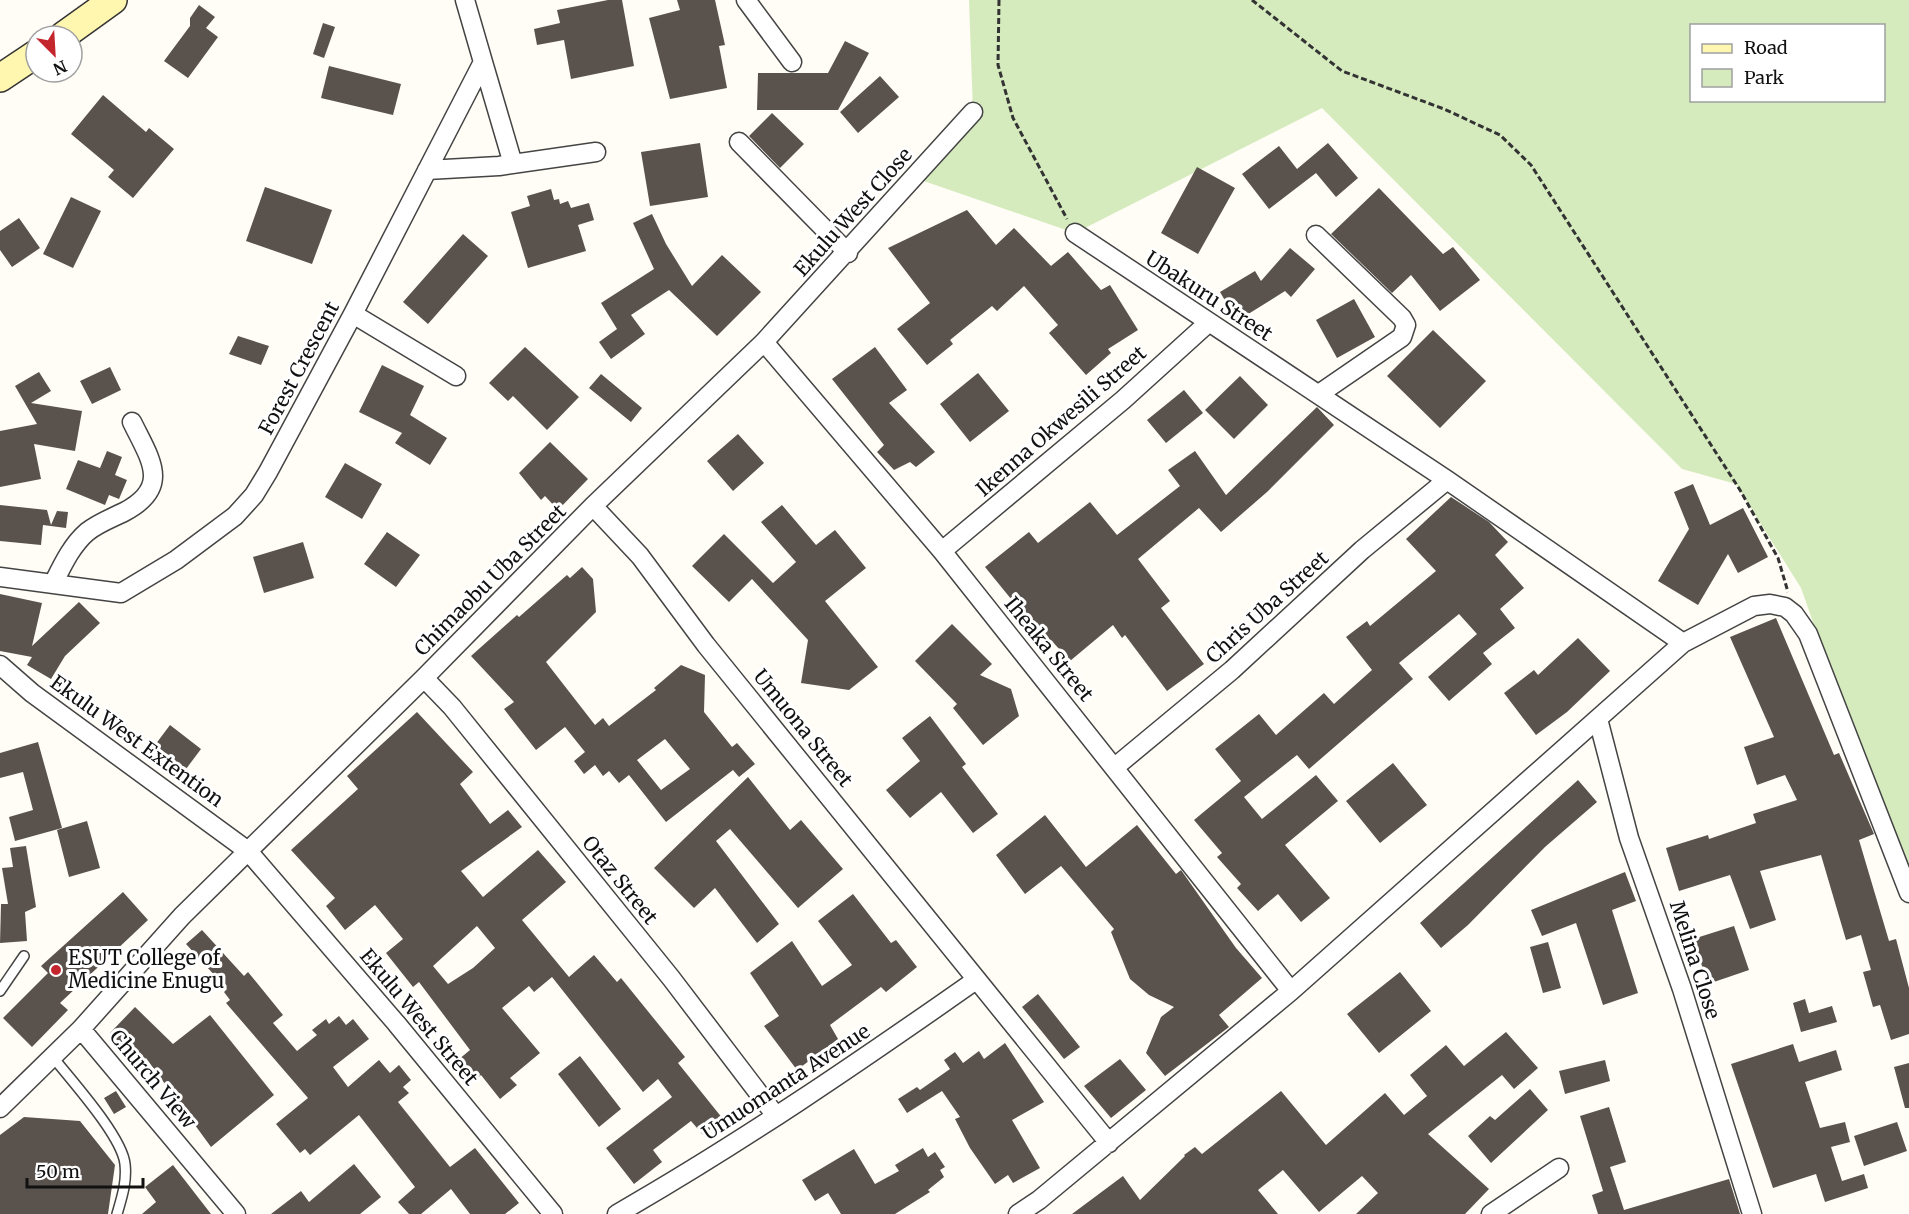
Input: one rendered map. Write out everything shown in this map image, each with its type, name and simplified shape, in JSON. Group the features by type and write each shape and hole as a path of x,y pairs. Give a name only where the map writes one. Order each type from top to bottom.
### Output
{"street":[{"path":"80,24 113,0"},
{"path":"465,0 513,164"},
{"path":"746,0 792,62"},
{"path":"0,78 24,62"},
{"name":"Forest Crescent","path":"0,576 121,593 143,582 235,516 254,495 268,471 353,314 483,62"},
{"name":"Ekulu West Close","path":"764,342 848,253 973,112"},
{"path":"739,142 848,253"},
{"path":"427,170 513,164 596,152"},
{"name":"Ubakuru Street","path":"1075,233 1447,480 1683,643"},
{"path":"1316,235 1402,318 1406,325 1402,337 1319,394"},
{"path":"353,314 456,376"},
{"name":"Ikenna Okwesili Street","path":"942,552 1123,400 1208,322"},
{"name":"Chimaobu Uba Street","path":"0,1108 81,1029 182,916 424,678 593,506 764,342"},
{"name":"Iheaka Street","path":"764,342 942,552 1291,991"},
{"path":"54,582 78,541 88,531 135,505 152,488 155,473 132,422"},
{"name":"Chris Uba Street","path":"1115,767 1224,677 1362,550 1447,480"},
{"name":"Umuona Street","path":"593,506 640,556 705,645 1109,1143"},
{"path":"1024,1212 1291,991 1683,643 1754,606 1785,607 1794,614 1808,634 1909,893"},
{"name":"Ekulu West Extention","path":"0,666 32,693 248,850"},
{"name":"Otaz Street","path":"424,678 452,707 671,978 776,1116"},
{"name":"Melina Close","path":"1598,719 1629,837 1682,989 1752,1214"},
{"name":"Ekulu West Street","path":"248,850 359,979 553,1214"},
{"name":"Umuomanta Avenue","path":"617,1214 682,1177 776,1116 976,980"},
{"name":"Church View","path":"81,1029 236,1214"},
{"path":"1492,1214 1559,1168"}],"lane":[{"path":"0,991 24,956"},
{"path":"52,1056 116,1139 125,1162 124,1188 117,1214"}],"path":[{"path":"999,0 998,65 1013,118 1075,233"},
{"path":"1252,0 1342,71 1444,110 1500,135 1531,165 1740,490 1778,558 1794,614"}],"green space":[{"path":"969,0 1909,0 1909,895 1801,588 1736,484 1682,469 1322,108 1075,233 915,178 973,112"}],"building":[{"path":"608,0 622,0 634,66 571,79 564,40 537,45 534,29 560,23 557,10"},
{"path":"677,0 715,0 725,45 719,46 727,88 670,99 649,18 680,10"},
{"path":"199,5 215,17 206,28 218,37 188,78 164,61 190,26 190,18"},
{"path":"323,23 335,27 324,58 313,54"},
{"path":"845,41 869,53 838,110 757,110 758,73 828,73"},
{"path":"329,66 401,84 393,115 321,98"},
{"path":"880,76 899,97 858,133 840,112"},
{"path":"103,95 146,132 149,128 174,149 133,198 108,177 114,170 71,134"},
{"path":"772,113 804,144 780,168 749,136"},
{"path":"700,143 708,197 650,206 641,152"},
{"path":"1328,143 1358,178 1336,197 1316,173 1269,209 1242,174 1279,146 1297,169"},
{"path":"1197,167 1235,188 1198,254 1161,233"},
{"path":"265,187 332,210 312,264 246,241"},
{"path":"1379,188 1443,254 1453,247 1480,280 1440,311 1411,275 1392,293 1331,234"},
{"path":"551,189 554,200 559,199 560,204 568,201 571,208 589,203 594,220 578,225 586,251 528,268 511,212 530,206 527,196"},
{"path":"71,197 101,211 73,268 43,254"},
{"path":"967,210 996,245 1014,228 1051,266 1068,252 1101,290 1110,285 1138,330 1108,349 1111,353 1086,375 1049,333 1058,325 1024,286 997,311 992,306 950,340 953,344 927,365 897,329 930,303 888,248"},
{"path":"652,214 666,244 692,286 722,255 761,292 717,336 669,290 631,315 645,334 611,359 599,342 617,329 601,303 654,269 633,223"},
{"path":"19,218 40,248 12,267 0,250 0,231"},
{"path":"463,234 488,256 428,324 403,302"},
{"path":"1290,248 1315,269 1291,297 1285,291 1237,321 1220,292 1255,271 1261,281"},
{"path":"1354,299 1375,337 1337,358 1316,320"},
{"path":"1433,330 1486,381 1440,428 1387,376"},
{"path":"238,336 269,346 261,365 229,354"},
{"path":"525,347 579,397 547,430 513,396 508,401 489,383"},
{"path":"875,347 907,390 889,403 935,452 916,467 910,462 894,470 877,452 884,445 832,379"},
{"path":"382,365 424,386 410,415 447,438 430,465 395,443 402,433 359,412"},
{"path":"110,367 121,390 92,404 80,381"},
{"path":"39,372 51,391 31,403 82,411 75,451 34,444 41,479 0,487 0,431 37,424 15,386"},
{"path":"978,373 1009,411 970,442 940,404"},
{"path":"601,374 642,408 631,422 589,388"},
{"path":"1240,376 1268,405 1234,439 1205,410"},
{"path":"1184,390 1203,413 1166,443 1147,420"},
{"path":"1317,407 1334,425 1267,492 1221,532 1199,508 1138,559 1170,601 1161,608 1204,664 1167,691 1125,635 1122,638 1113,625 1070,661 1051,640 1047,643 985,567 1029,532 1038,543 1090,502 1117,535 1180,486 1168,470 1195,451 1226,495"},
{"path":"738,434 764,463 733,491 707,461"},
{"path":"550,442 588,479 558,510 545,496 541,500 519,473"},
{"path":"107,451 122,457 115,475 127,480 119,499 109,495 105,505 66,489 78,460 100,468"},
{"path":"345,463 382,484 362,519 325,497"},
{"path":"1693,484 1710,525 1743,508 1768,557 1738,573 1728,554 1698,605 1658,581 1689,529 1674,492"},
{"path":"1451,497 1489,522 1508,542 1495,555 1524,588 1500,609 1515,628 1483,653 1492,664 1449,701 1428,677 1477,634 1459,614 1399,663 1413,679 1309,769 1297,755 1244,797 1262,819 1316,775 1338,801 1285,845 1330,898 1301,922 1278,894 1258,911 1237,888 1241,884 1217,857 1222,853 1194,820 1241,781 1215,749 1259,714 1276,735 1324,693 1334,704 1372,670 1346,637 1367,621 1370,626 1436,571 1406,539"},
{"path":"0,505 47,510 51,525 57,511 68,512 66,528 43,525 41,545 0,541"},
{"path":"782,505 816,545 835,530 866,568 825,601 878,667 849,690 801,683 808,640 752,579 729,602 692,566 724,534 773,583 796,562 761,522"},
{"path":"387,532 420,555 396,587 364,564"},
{"path":"303,542 314,578 264,593 253,557"},
{"path":"582,567 593,579 596,612 546,662 595,725 603,718 609,726 656,690 654,688 681,665 705,675 704,712 732,747 737,743 755,764 739,777 733,770 666,822 629,775 619,783 609,771 603,776 595,765 584,774 574,761 585,752 565,727 536,750 504,709 514,702 471,656 567,575 570,578","holes":["665,739 690,769 661,790 637,760"]},
{"path":"0,594 42,603 32,646 79,602 100,623 65,656 51,679 27,665 32,657 0,651"},
{"path":"1776,618 1834,755 1839,753 1874,834 1859,840 1889,941 1896,939 1909,988 1909,1034 1891,1040 1880,1005 1873,1007 1863,972 1871,970 1861,935 1846,940 1821,855 1760,871 1776,920 1750,929 1730,875 1679,891 1666,848 1708,835 1709,839 1756,823 1753,814 1797,800 1785,775 1757,785 1744,747 1774,737 1730,637"},
{"path":"952,624 992,664 980,675 1011,689 1019,716 983,745 953,708 957,704 915,661"},
{"path":"1578,638 1610,671 1567,712 1536,735 1504,693 1534,670 1538,675"},
{"path":"417,712 473,772 460,784 490,824 508,810 522,827 461,871 483,897 538,850 566,882 522,920 569,977 594,955 617,982 621,978 685,1057 678,1063 723,1119 703,1135 691,1121 653,1150 662,1162 634,1184 606,1148 672,1097 658,1079 643,1092 552,977 534,992 529,986 502,1008 540,1053 510,1078 517,1085 500,1099 481,1075 475,1080 458,1060 470,1050 419,982 413,987 386,953 403,939 375,905 345,930 326,906 335,898 291,850 358,789 347,776","holes":["477,926 495,948 473,968 448,984 433,966"]},
{"path":"930,716 966,764 962,767 998,814 973,833 941,792 910,818 886,790 920,761 902,738"},
{"path":"170,725 201,749 183,773 152,749"},
{"path":"38,742 62,828 15,841 9,817 33,810 23,772 0,778 0,753"},
{"path":"1393,763 1427,805 1380,843 1346,801"},
{"path":"748,777 790,830 801,820 843,869 798,908 730,829 716,841 779,924 757,943 715,888 694,908 654,868"},
{"path":"1578,780 1597,802 1545,847 1468,925 1441,948 1420,923"},
{"path":"1045,815 1086,867 1137,825 1176,874 1181,870 1236,948 1262,978 1219,1015 1229,1027 1165,1076 1146,1053 1161,1017 1174,1007 1149,995 1130,979 1111,932 1114,929 1061,866 1025,894 996,855"},
{"path":"87,821 100,868 69,877 57,830"},
{"path":"26,846 36,907 25,912 27,941 0,943 1,904 8,904 2,868 13,867 10,848"},
{"path":"1625,872 1636,901 1612,910 1638,993 1603,1005 1576,923 1542,936 1531,910"},
{"path":"123,892 148,920 60,1003 68,1010 32,1047 3,1018 48,973 41,966"},
{"path":"853,894 891,943 896,940 917,967 886,992 881,987 830,1025 838,1039 797,1070 764,1026 779,1016 750,973 792,941 822,986 852,965 818,921"},
{"path":"1734,926 1749,970 1708,984 1693,939"},
{"path":"202,930 244,976 248,972 283,1015 273,1023 297,1051 317,1035 312,1030 326,1019 329,1024 339,1016 346,1025 353,1019 369,1039 333,1067 348,1087 379,1060 390,1073 399,1065 411,1080 403,1087 409,1093 398,1102 450,1167 475,1148 519,1203 505,1214 470,1214 451,1189 421,1214 409,1214 398,1202 415,1187 359,1115 310,1155 305,1149 300,1153 276,1124 308,1098 226,1003 230,1000 224,992 227,989 186,944"},
{"path":"1548,942 1561,988 1543,993 1530,947"},
{"path":"1400,972 1431,1011 1379,1053 1347,1014"},
{"path":"1038,994 1080,1047 1064,1059 1022,1007"},
{"path":"1805,999 1809,1013 1832,1006 1837,1022 1801,1032 1793,1003"},
{"path":"135,1007 173,1044 210,1015 274,1095 211,1147 146,1058 141,1064 110,1033"},
{"path":"1506,1032 1538,1068 1514,1089 1502,1075 1428,1134 1489,1189 1465,1214 1356,1214 1378,1193 1362,1176 1319,1212 1283,1170 1258,1190 1278,1214 1072,1214 1123,1176 1140,1200 1184,1155 1195,1147 1202,1154 1281,1091 1326,1145 1385,1093 1404,1115 1427,1096 1410,1075 1446,1045 1464,1066"},
{"path":"1005,1043 1044,1102 1012,1120 1040,1168 1013,1183 1008,1175 995,1184 970,1148 955,1119 960,1117 942,1091 907,1113 898,1099 917,1087 920,1090 950,1069 944,1060 955,1052 963,1063 979,1051 984,1059"},
{"path":"1793,1044 1799,1062 1836,1050 1842,1070 1805,1082 1820,1128 1845,1122 1850,1142 1831,1147 1842,1181 1864,1174 1868,1188 1825,1202 1816,1174 1773,1188 1731,1064"},
{"path":"580,1056 621,1109 599,1127 558,1074"},
{"path":"1120,1059 1146,1090 1111,1118 1084,1086"},
{"path":"1605,1060 1610,1081 1565,1094 1559,1071"},
{"path":"1909,1063 1909,1108 1905,1108 1894,1067"},
{"path":"1530,1089 1548,1110 1491,1163 1468,1136 1490,1116 1495,1120"},
{"path":"116,1091 126,1107 114,1114 104,1098"},
{"path":"1609,1107 1626,1162 1610,1167 1624,1210 1729,1179 1740,1214 1598,1214 1592,1195 1603,1191 1580,1116"},
{"path":"24,1117 80,1121 115,1165 108,1214 0,1214 0,1135"},
{"path":"1897,1122 1907,1151 1864,1166 1854,1136"},
{"path":"923,1148 928,1157 935,1152 945,1167 940,1170 944,1177 928,1190 930,1192 895,1214 841,1214 828,1193 815,1201 802,1180 854,1149 875,1184 899,1171 895,1165"},
{"path":"354,1164 381,1197 360,1214 271,1214 301,1191 309,1202"},
{"path":"173,1165 211,1214 142,1214 156,1202 145,1187"}],"place":[{"name":"ESUT College of Medicine Enugu","path":"56,970"}]}
